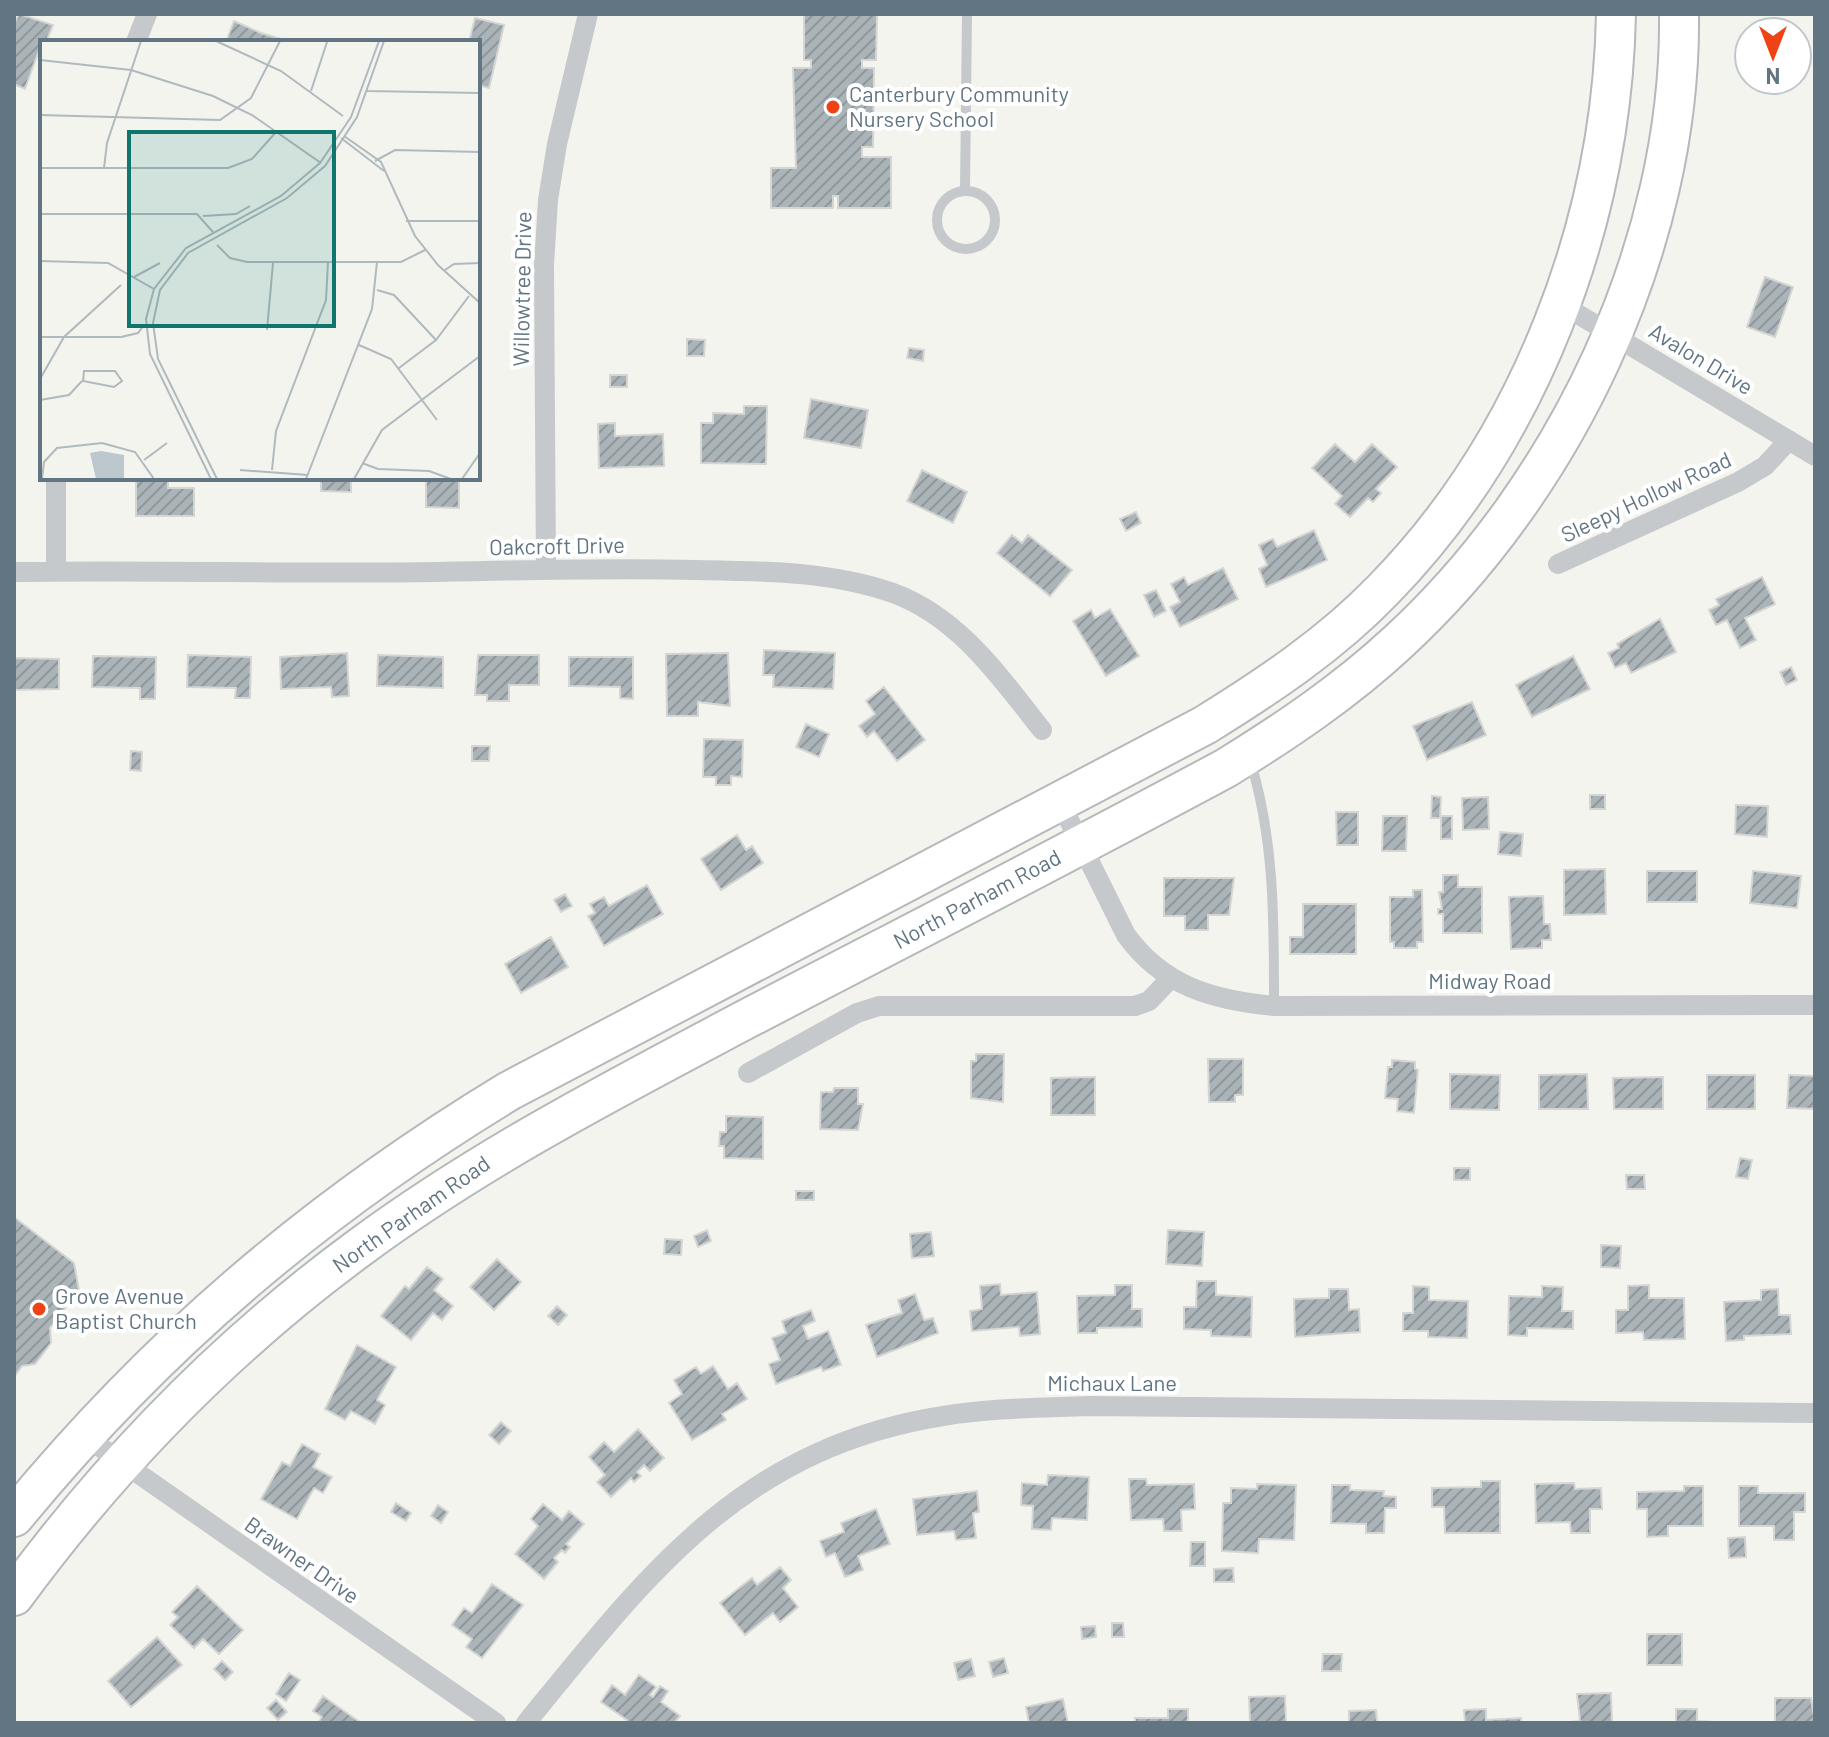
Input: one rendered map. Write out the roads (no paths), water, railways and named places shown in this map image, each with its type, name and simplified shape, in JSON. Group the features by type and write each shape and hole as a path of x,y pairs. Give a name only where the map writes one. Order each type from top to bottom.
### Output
{"highway":[{"path":"14,1517 83,1435 228,1292 353,1192 421,1144 509,1091 1205,725 1304,659 1383,590 1422,546 1473,475 1511,414 1561,304 1586,225 1601,161 1616,14"},
{"name":"North Parham Road","path":"14,1596 122,1462 206,1377 357,1249 475,1167 573,1111 1249,754 1291,728 1361,675 1458,581 1543,468 1587,388 1634,276 1658,189 1676,68 1679,14"},
{"path":"1676,68 1699,14"}],"street":[{"path":"137,40 147,14"},
{"name":"Willowtree Drive","path":"546,570 544,296 548,200 557,144 588,14"},
{"name":"Avalon Drive","path":"1561,304 1815,456"},
{"name":"Sleepy Hollow Road","path":"1558,564 1738,482 1765,466 1789,440"},
{"path":"56,480 56,571"},
{"name":"Oakcroft Drive","path":"14,572 779,571 844,580 893,593 930,611 959,633 1042,730"},
{"name":"Midway Road","path":"1060,802 1126,935 1139,953 1170,979 1228,1001 1274,1006 1815,1005"},
{"path":"748,1073 857,1013 879,1006 1135,1006 1149,1001 1170,979"},
{"name":"Michaux Lane","path":"526,1723 627,1601 705,1522 780,1471 881,1429 957,1414 1088,1406 1815,1413"},
{"name":"Brawner Drive","path":"83,1435 496,1723"}],"lane":[{"path":"965,190 967,14"},
{"path":"965,190 980,194 991,204 996,219 992,234 982,246 967,250 952,247 940,236 935,221 939,206 950,195 965,190"},
{"path":"1249,754 1260,792 1271,868 1274,1006"}],"place":[{"name":"Canterbury Community Nursery School","path":"833,107"},
{"name":"Grove Avenue Baptist Church","path":"39,1309"}]}
